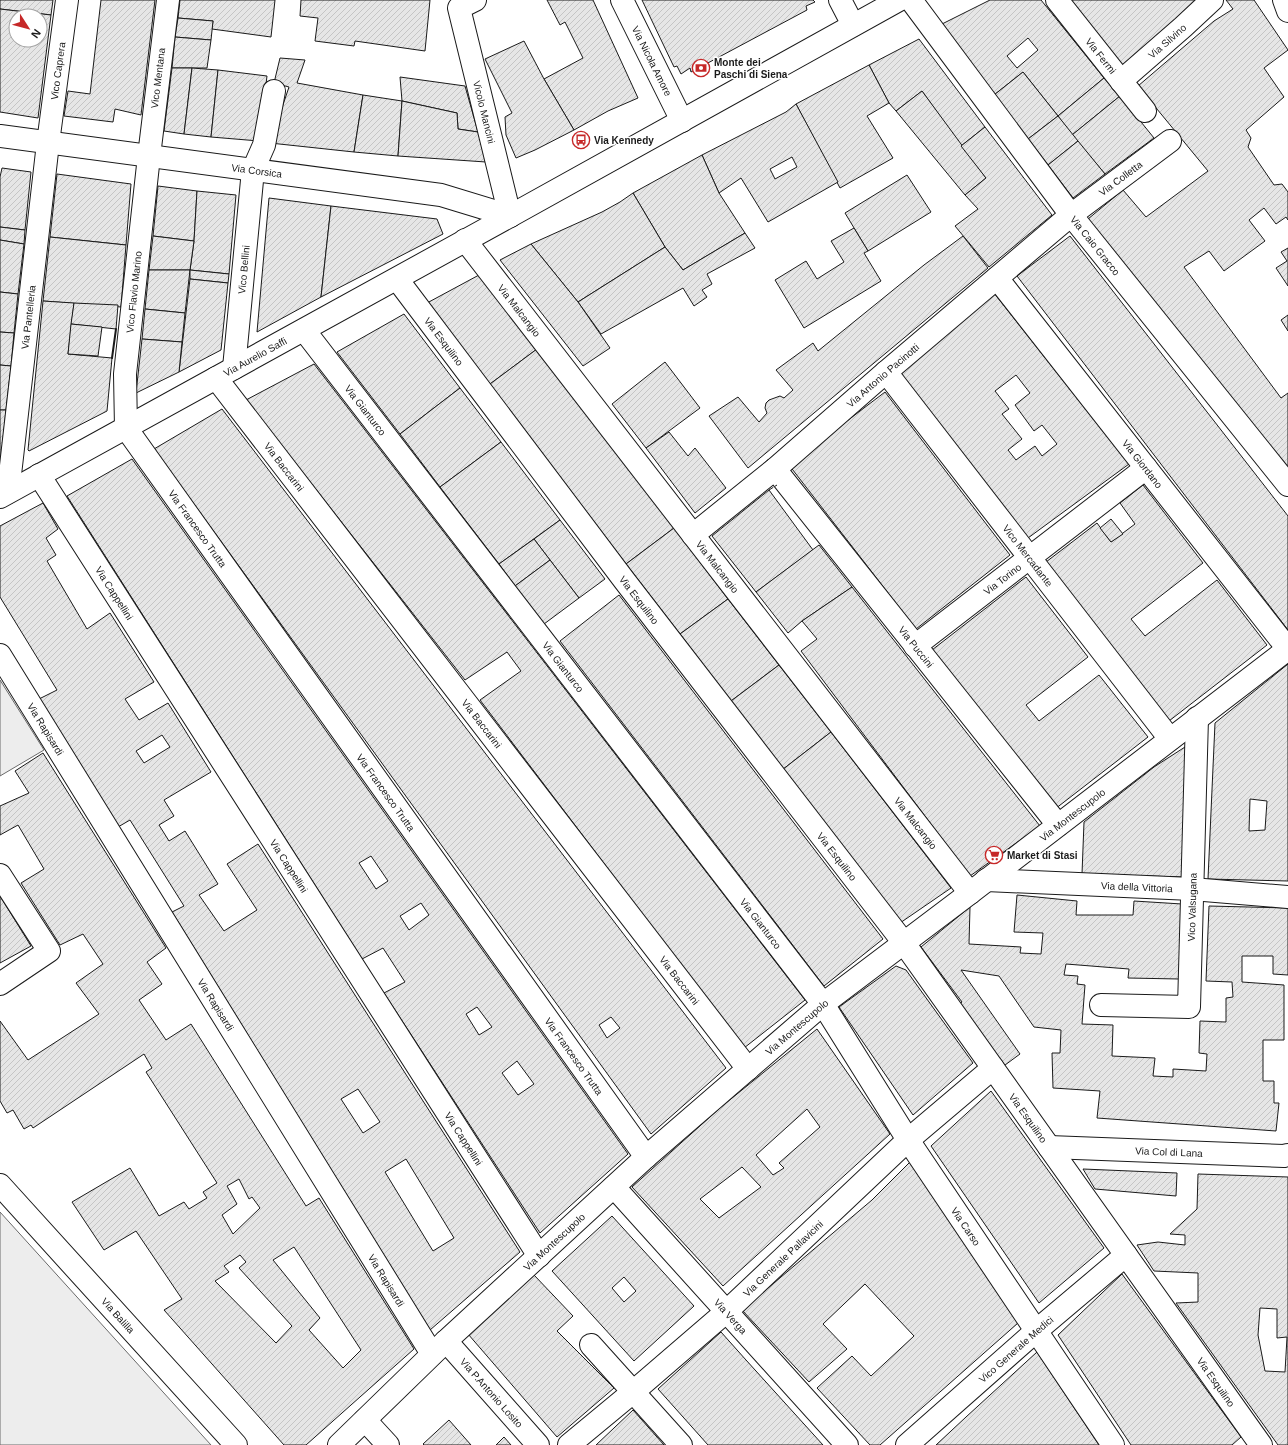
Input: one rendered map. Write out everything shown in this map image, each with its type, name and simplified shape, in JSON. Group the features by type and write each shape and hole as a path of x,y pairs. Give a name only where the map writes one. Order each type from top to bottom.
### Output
{"street":[{"name":"Vico Caprera","path":"48,143 67,0"},
{"name":"Vico Mentana","path":"149,156 168,0"},
{"name":"Via Nicola Amore","path":"622,0 682,121"},
{"path":"840,0 853,25"},
{"name":"Via Aurelio Saffi","path":"4,494 304,330 899,0"},
{"name":"Via Caio Gracco","path":"911,0 1071,215 1288,485"},
{"name":"Via Fermi","path":"1057,0 1145,111"},
{"name":"Via Silvino","path":"1121,81 1212,0"},
{"name":"Vicolo Mancini","path":"467,4 510,216"},
{"name":"Vico Bellini","path":"225,373 253,170 264,145 274,91"},
{"name":"Via Corsica","path":"0,136 440,196 510,216"},
{"name":"Via Colletta","path":"1071,215 1170,141"},
{"name":"Via Pantelleria","path":"4,494 48,143"},
{"name":"Vico Flavio Marino","path":"126,428 125,374 149,156"},
{"name":"Via Antonio Pacinotti","path":"693,535 775,469 886,372 1071,215"},
{"name":"Via Malcangio","path":"465,240 693,535 978,887"},
{"name":"Via Esquilino","path":"397,278 624,580 904,943 1261,1445"},
{"name":"Via Giordano","path":"997,278 1288,649"},
{"name":"Via Gianturco","path":"304,330 823,1004"},
{"name":"Vico Mercadante","path":"886,372 1170,739"},
{"name":"Via Baccarini","path":"225,373 748,1069"},
{"name":"Via Francesco Trutta","path":"126,428 646,1157"},
{"name":"Via Torino","path":"915,646 1146,468"},
{"name":"Via Puccini","path":"775,469 1058,825"},
{"name":"Via Cappellini","path":"39,475 538,1256"},
{"name":"Via Montescupolo","path":"339,1445 439,1348 614,1186 823,1004 1288,649"},
{"name":"Via Rapisardi","path":"0,655 439,1348"},
{"name":"Vico Valsugana","path":"1101,1005 1189,1008 1197,718"},
{"path":"0,875 49,951 0,984"},
{"name":"Via della Vittoria","path":"978,887 1192,889 1288,897"},
{"name":"Via Carso","path":"823,1004 908,1140 1113,1445"},
{"name":"Via Generale Pallavicini","path":"569,1445 633,1392 726,1311 908,1140 993,1068"},
{"name":"Via Col di Lana","path":"1049,1147 1288,1155"},
{"name":"Via Balilla","path":"0,1185 236,1445"},
{"name":"Via Verga","path":"614,1186 847,1445"},
{"name":"Vico Generale Medici","path":"907,1445 1036,1331 1126,1255"},
{"path":"591,1345 681,1445"},
{"name":"Via P.Antonio Losito","path":"439,1348 538,1445"},
{"path":"365,1420 388,1445"}],"shaded area":[{"path":"0,680 44,750 0,776"},
{"path":"0,1212 211,1445 0,1445"}],"building":[{"path":"0,0 53,0 51,15 48,15 48,8 0,9"},
{"path":"101,0 155,0 141,115 115,109 113,122 64,116 68,91 90,94"},
{"path":"180,0 275,0 271,37 212,29 213,21 178,18"},
{"path":"301,0 430,0 425,51 355,41 354,46 315,41 318,18 300,16"},
{"path":"547,0 593,0 638,98 608,111 574,130 544,79 583,58 565,22 560,25"},
{"path":"642,0 813,0 815,2 806,6 807,10 691,72 690,68 681,74 677,66 674,67"},
{"path":"990,0 1041,0 1104,78 1058,116 1023,72 994,95 940,25","holes":["1028,38 1038,50 1017,68 1007,56"]},
{"path":"1069,0 1198,0 1123,67"},
{"path":"1226,0 1254,0 1288,50 1264,68 1284,97 1246,130 1251,138 1248,147 1274,185 1282,184 1288,192 1288,220 1286,217 1276,224 1264,208 1249,220 1265,241 1224,271 1209,251 1184,267 1281,398 1288,393 1288,475 1088,219 1123,190 1146,217 1208,171 1138,86 1214,21 1233,9"},
{"path":"0,9 8,10 8,48 47,48 38,118 0,112"},
{"path":"48,15 51,15 48,39"},
{"path":"178,18 213,21 211,40 175,37"},
{"path":"175,37 211,40 207,68 172,68"},
{"path":"919,39 985,127 961,146 922,91 896,111 889,103 869,65"},
{"path":"524,41 574,130 516,158 506,135 505,117 512,113 485,59"},
{"path":"280,58 305,60 297,83 363,95 354,152 270,143 289,87 274,83"},
{"path":"869,65 889,103 867,116 893,158 840,188 796,104"},
{"path":"172,68 192,68 184,134 164,131"},
{"path":"192,68 218,70 211,137 184,134"},
{"path":"218,70 267,76 259,141 211,137"},
{"path":"1023,72 1058,116 1028,139 994,95"},
{"path":"400,77 465,86 478,132 458,129 457,113 402,101"},
{"path":"1104,78 1120,96 1072,135 1058,116"},
{"path":"922,91 986,178 965,195 896,111"},
{"path":"363,95 402,101 398,156 354,152"},
{"path":"1120,96 1154,138 1105,174 1072,135"},
{"path":"402,101 457,113 458,129 478,132 486,162 398,156"},
{"path":"796,104 838,182 768,222 741,178 719,193 702,155 786,112","holes":["792,157 797,167 775,179 770,169"]},
{"path":"1058,116 1078,141 1048,165 1028,139"},
{"path":"985,127 1052,215 989,267 955,226 978,209 965,195 986,178 961,146"},
{"path":"1078,141 1105,174 1073,198 1048,165"},
{"path":"702,155 719,193 745,233 683,270 665,247 633,193"},
{"path":"2,168 31,172 25,230 0,227 0,177"},
{"path":"57,174 131,184 126,245 50,237"},
{"path":"907,175 931,212 868,251 845,213"},
{"path":"158,186 197,191 194,241 153,236"},
{"path":"197,191 236,195 229,274 190,270 194,241"},
{"path":"633,193 665,247 578,302 531,244 602,212"},
{"path":"269,198 331,206 321,297 257,332"},
{"path":"331,206 437,219 443,234 321,297"},
{"path":"0,227 25,230 24,244 0,240"},
{"path":"854,228 868,251 864,253 881,281 804,328 775,280 806,261 817,279 844,262 831,241"},
{"path":"745,233 755,248 707,274 712,284 702,290 707,297 694,306 683,288 601,334 578,302 665,247 683,270"},
{"path":"153,236 194,241 190,270 149,270"},
{"path":"963,236 988,268 748,468 709,416 738,397 759,422 767,413 765,408 766,403 769,400 780,396 784,398 793,390 776,370 813,343 818,351 924,265"},
{"path":"1070,236 1288,516 1288,630 1017,276"},
{"path":"50,237 126,245 121,307 43,301"},
{"path":"0,240 24,244 18,294 0,292"},
{"path":"531,244 578,302 610,348 583,366 500,260"},
{"path":"1288,248 1288,286 1276,268 1287,261 1281,252"},
{"path":"149,270 190,270 185,313 145,309"},
{"path":"190,270 229,274 228,283 190,279"},
{"path":"479,275 537,349 490,384 427,303"},
{"path":"190,279 228,283 221,350 179,372"},
{"path":"0,292 18,294 14,333 0,332"},
{"path":"994,293 1129,464 1028,538 897,371","holes":["1016,375 1030,393 1015,405 1034,431 1042,425 1057,444 1042,456 1035,446 1016,460 1008,450 1022,439 1002,414 1009,409 995,391"]},
{"path":"43,301 74,303 68,354 112,358 107,411 29,451 28,450"},
{"path":"74,303 118,305 116,329 71,324"},
{"path":"145,309 185,313 182,342 142,339"},
{"path":"404,314 460,388 400,434 337,352"},
{"path":"1288,315 1288,331 1281,320"},
{"path":"71,324 102,327 98,356 68,354"},
{"path":"0,332 14,333 11,366 0,365"},
{"path":"142,339 182,342 179,372 136,393"},
{"path":"537,349 674,528 626,564 490,384"},
{"path":"665,362 700,408 646,448 612,404"},
{"path":"314,364 805,1000 744,1048 480,700 521,671 507,652 465,680 246,400"},
{"path":"0,365 11,366 6,410 0,410"},
{"path":"460,388 501,442 440,487 400,434"},
{"path":"885,392 1010,555 916,629 789,465"},
{"path":"222,409 726,1068 651,1134 154,449","holes":["611,1017 620,1028 607,1038 599,1025"]},
{"path":"0,410 6,410 0,470"},
{"path":"669,432 688,456 695,448 726,488 695,513 646,448"},
{"path":"501,442 560,520 499,564 440,487"},
{"path":"132,459 628,1154 540,1233 384,993 405,982 383,948 362,959 67,496","holes":["371,856 388,881 376,889 359,863","421,903 429,915 409,930 400,916","477,1007 492,1027 479,1035 466,1014","517,1061 534,1084 518,1095 502,1073"]},
{"path":"1143,485 1203,563 1131,619 1145,636 1217,580 1267,645 1169,721 1046,562 1097,523 1111,542 1135,524 1120,503"},
{"path":"769,490 813,550 756,592 712,536"},
{"path":"43,503 58,529 46,538 56,555 47,561 87,629 110,613 154,682 125,699 139,720 168,703 211,772 164,800 174,816 159,825 169,841 185,831 218,884 199,895 224,931 257,910 227,864 258,844 520,1252 430,1330 172,912 184,906 130,820 118,827 39,699 57,690 0,597 0,526","holes":["162,735 170,747 144,763 136,751","358,1089 380,1122 363,1133 341,1099","406,1159 454,1238 433,1251 385,1172"]},
{"path":"1111,519 1123,534 1111,542 1100,528"},
{"path":"560,520 605,579 579,598 534,539"},
{"path":"674,528 728,599 680,634 626,564"},
{"path":"534,539 550,560 515,586 499,564"},
{"path":"819,545 852,587 802,621 788,633 756,592"},
{"path":"550,560 579,598 544,624 515,586"},
{"path":"1026,577 1088,657 1026,705 1039,721 1099,675 1148,737 1055,809 932,650"},
{"path":"852,587 1040,826 970,876 801,651 817,639 802,621"},
{"path":"619,595 883,939 824,986 560,641"},
{"path":"728,599 779,665 731,701 680,634"},
{"path":"1288,664 1288,881 1208,879 1215,723","holes":["1250,799 1267,801 1265,830 1249,831"]},
{"path":"779,665 831,732 782,770 731,701"},
{"path":"831,732 951,888 900,923 782,770"},
{"path":"1185,747 1188,748 1182,877 1082,874 1084,822 1154,767"},
{"path":"43,753 166,948 147,962 162,984 139,1000 166,1040 191,1024 306,1206 319,1198 414,1349 306,1445 284,1445 164,1310 182,1299 136,1231 104,1250 72,1202 130,1168 159,1216 184,1202 189,1209 207,1198 203,1192 217,1183 146,1072 152,1068 144,1054 33,1128 31,1125 24,1129 13,1110 7,1113 0,1101 0,1021 28,1060 99,1014 76,983 103,964 83,934 60,945 21,883 44,869 18,825 0,835 0,806 29,793 15,771","holes":["239,1179 249,1199 252,1197 260,1208 233,1234 222,1215 237,1204 227,1186","294,1247 361,1350 343,1368 309,1330 320,1318 273,1260","240,1255 246,1262 239,1268 292,1326 276,1343 215,1281 229,1272 224,1266"]},
{"path":"1017,895 1077,901 1076,915 1133,915 1134,901 1182,904 1179,979 1128,978 1129,969 1066,964 1064,975 1078,976 1077,984 1085,985 1082,1024 1113,1025 1112,1056 1155,1058 1153,1076 1173,1077 1173,1069 1206,1071 1207,1054 1199,1053 1200,1021 1226,1022 1226,998 1233,997 1232,982 1206,981 1209,906 1288,908 1288,975 1273,974 1273,956 1242,956 1242,982 1284,985 1284,1040 1263,1040 1263,1081 1274,1081 1274,1103 1279,1103 1276,1131 1097,1118 1100,1091 1053,1088 1052,1053 1060,1053 1061,1030 1034,1027 999,976 961,970 1020,1054 1001,1068 958,1005 962,1002 921,947 970,907 969,944 1021,947 1020,953 1041,954 1043,933 1014,932"},
{"path":"0,896 31,946 0,963"},
{"path":"896,966 906,970 973,1063 913,1115 839,1007"},
{"path":"817,1029 890,1134 723,1286 632,1187 721,1107","holes":["807,1109 820,1127 779,1163 784,1168 773,1175 756,1155","742,1167 761,1187 719,1218 700,1199"]},
{"path":"991,1091 1104,1248 1039,1303 931,1146"},
{"path":"911,1161 1018,1323 880,1445 870,1445 817,1388 852,1356 871,1376 914,1336 865,1284 823,1324 847,1349 809,1382 742,1310 872,1200"},
{"path":"1083,1169 1177,1173 1176,1196 1095,1189"},
{"path":"1198,1174 1288,1177 1288,1445 1278,1445 1176,1303 1198,1302 1198,1273 1154,1271 1137,1245 1158,1242 1185,1245 1185,1235 1170,1234 1197,1209","holes":["1260,1308 1277,1309 1277,1338 1287,1337 1285,1372 1265,1371 1258,1335"]},
{"path":"612,1216 694,1306 634,1361 552,1271","holes":["624,1277 636,1291 624,1302 612,1288"]},
{"path":"1122,1274 1241,1437 1232,1445 1131,1445 1058,1335"},
{"path":"534,1275 573,1316 557,1331 614,1388 557,1437 468,1334"},
{"path":"721,1332 823,1445 708,1445 658,1389"},
{"path":"1037,1352 1099,1445 936,1445 966,1417"},
{"path":"633,1410 664,1445 596,1445"},
{"path":"449,1420 471,1445 423,1444"},
{"path":"504,1437 511,1445 496,1445"}],"fence":[{"path":"769,490 777,485"}],"wall":[{"path":"112,358 116,329"}],"place":[{"name":"Monte dei Paschi di Siena","path":"701,68"},
{"name":"Via Kennedy","path":"581,140"},
{"name":"Market di Stasi","path":"994,855"}]}
